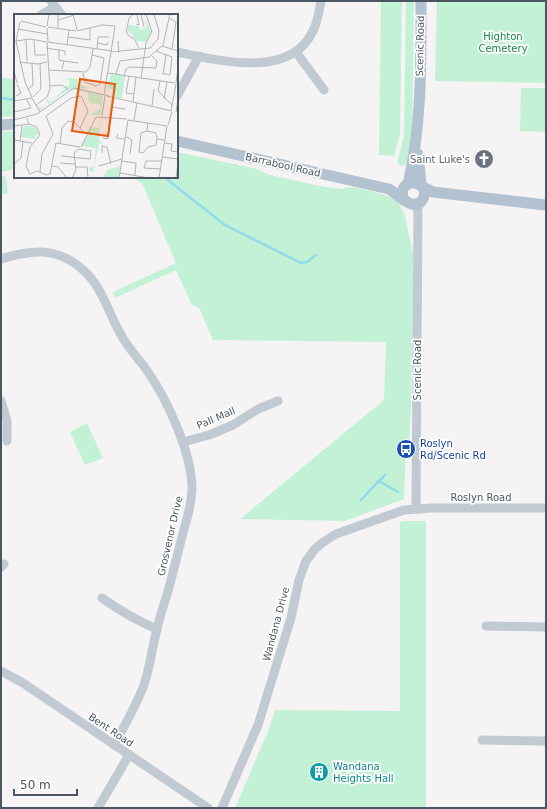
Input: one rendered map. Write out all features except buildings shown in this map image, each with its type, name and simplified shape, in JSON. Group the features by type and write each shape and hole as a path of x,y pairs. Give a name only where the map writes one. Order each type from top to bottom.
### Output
{"main road":[{"name":"Scenic Road","path":"407,185 416,140 421,71 421,1"},
{"path":"1,125 14,124"},
{"name":"Scenic Road","path":"416,140 422,186"},
{"name":"Barrabool Road","path":"178,142 389,189 405,201"},
{"path":"476,198 433,199 412,205 405,201 402,194 407,185 414,182 432,192 546,205"},
{"name":"Barrabool Road","path":"389,189 407,185"},
{"path":"420,203 424,198 422,186"}],"street":[{"path":"178,52 240,62 262,63 281,59 296,52 306,42 313,31 321,1"},
{"path":"42,14 53,4 61,14"},
{"path":"296,52 324,90"},
{"path":"178,94 199,56"},
{"name":"Scenic Road","path":"405,201 418,230"},
{"name":"Scenic Road","path":"416,509 418,230 420,203"},
{"name":"Grosvenor Drive","path":"1,259 29,252 43,251 55,253 83,269 99,289 120,334 155,383 163,397 183,442 192,487 190,504 178,557 157,629 144,684 138,700 114,745"},
{"path":"1,401 7,421 8,441"},
{"name":"Pall Mall","path":"183,442 209,435 233,425 258,409 278,401"},
{"name":"Roslyn Road","path":"416,509 546,508"},
{"name":"Wandana Drive","path":"222,808 258,725 291,618 299,580 306,561 315,549 336,534 400,511 416,509"},
{"path":"102,598 143,624 157,629"},
{"path":"486,626 546,628"},
{"name":"Bent Road","path":"1,671 23,683 208,808"},
{"path":"482,740 546,740"},
{"path":"98,808 129,755"}],"green space":[{"path":"381,1 402,1 400,135 394,156 379,155"},
{"path":"406,1 414,1 412,132 406,165 400,166 397,161 404,136"},
{"name":"Highton Cemetery","path":"437,1 546,1 546,83 435,81"},
{"path":"1,77 14,80 14,116 1,117"},
{"path":"521,88 546,88 546,132 520,131"},
{"path":"14,131 14,169 1,172 1,132"},
{"path":"178,152 257,169 270,175 325,187 344,189 347,187 367,190 390,197 399,204 406,221 414,263 412,270 414,271 411,405 409,446 406,446 404,499 345,521 240,519 384,400 386,342 213,340 199,308 192,305 176,270 115,298 113,292 176,263 142,183 134,178 178,178"},
{"path":"2,176 6,177 8,193 1,195"},
{"path":"87,423 103,458 85,465 70,432"},
{"path":"426,521 426,808 235,808 269,729 275,710 400,711 400,522"}],"waterway":[{"path":"1,98 14,100"},
{"path":"165,178 225,225 301,263 307,262 316,255"},
{"path":"379,481 385,475"},
{"path":"361,500 379,481 398,492"}],"place":[{"name":"Saint Luke's","path":"484,159"},
{"name":"Roslyn Rd/Scenic Rd","path":"406,449"},
{"name":"Wandana Heights Hall","path":"319,772"}]}
